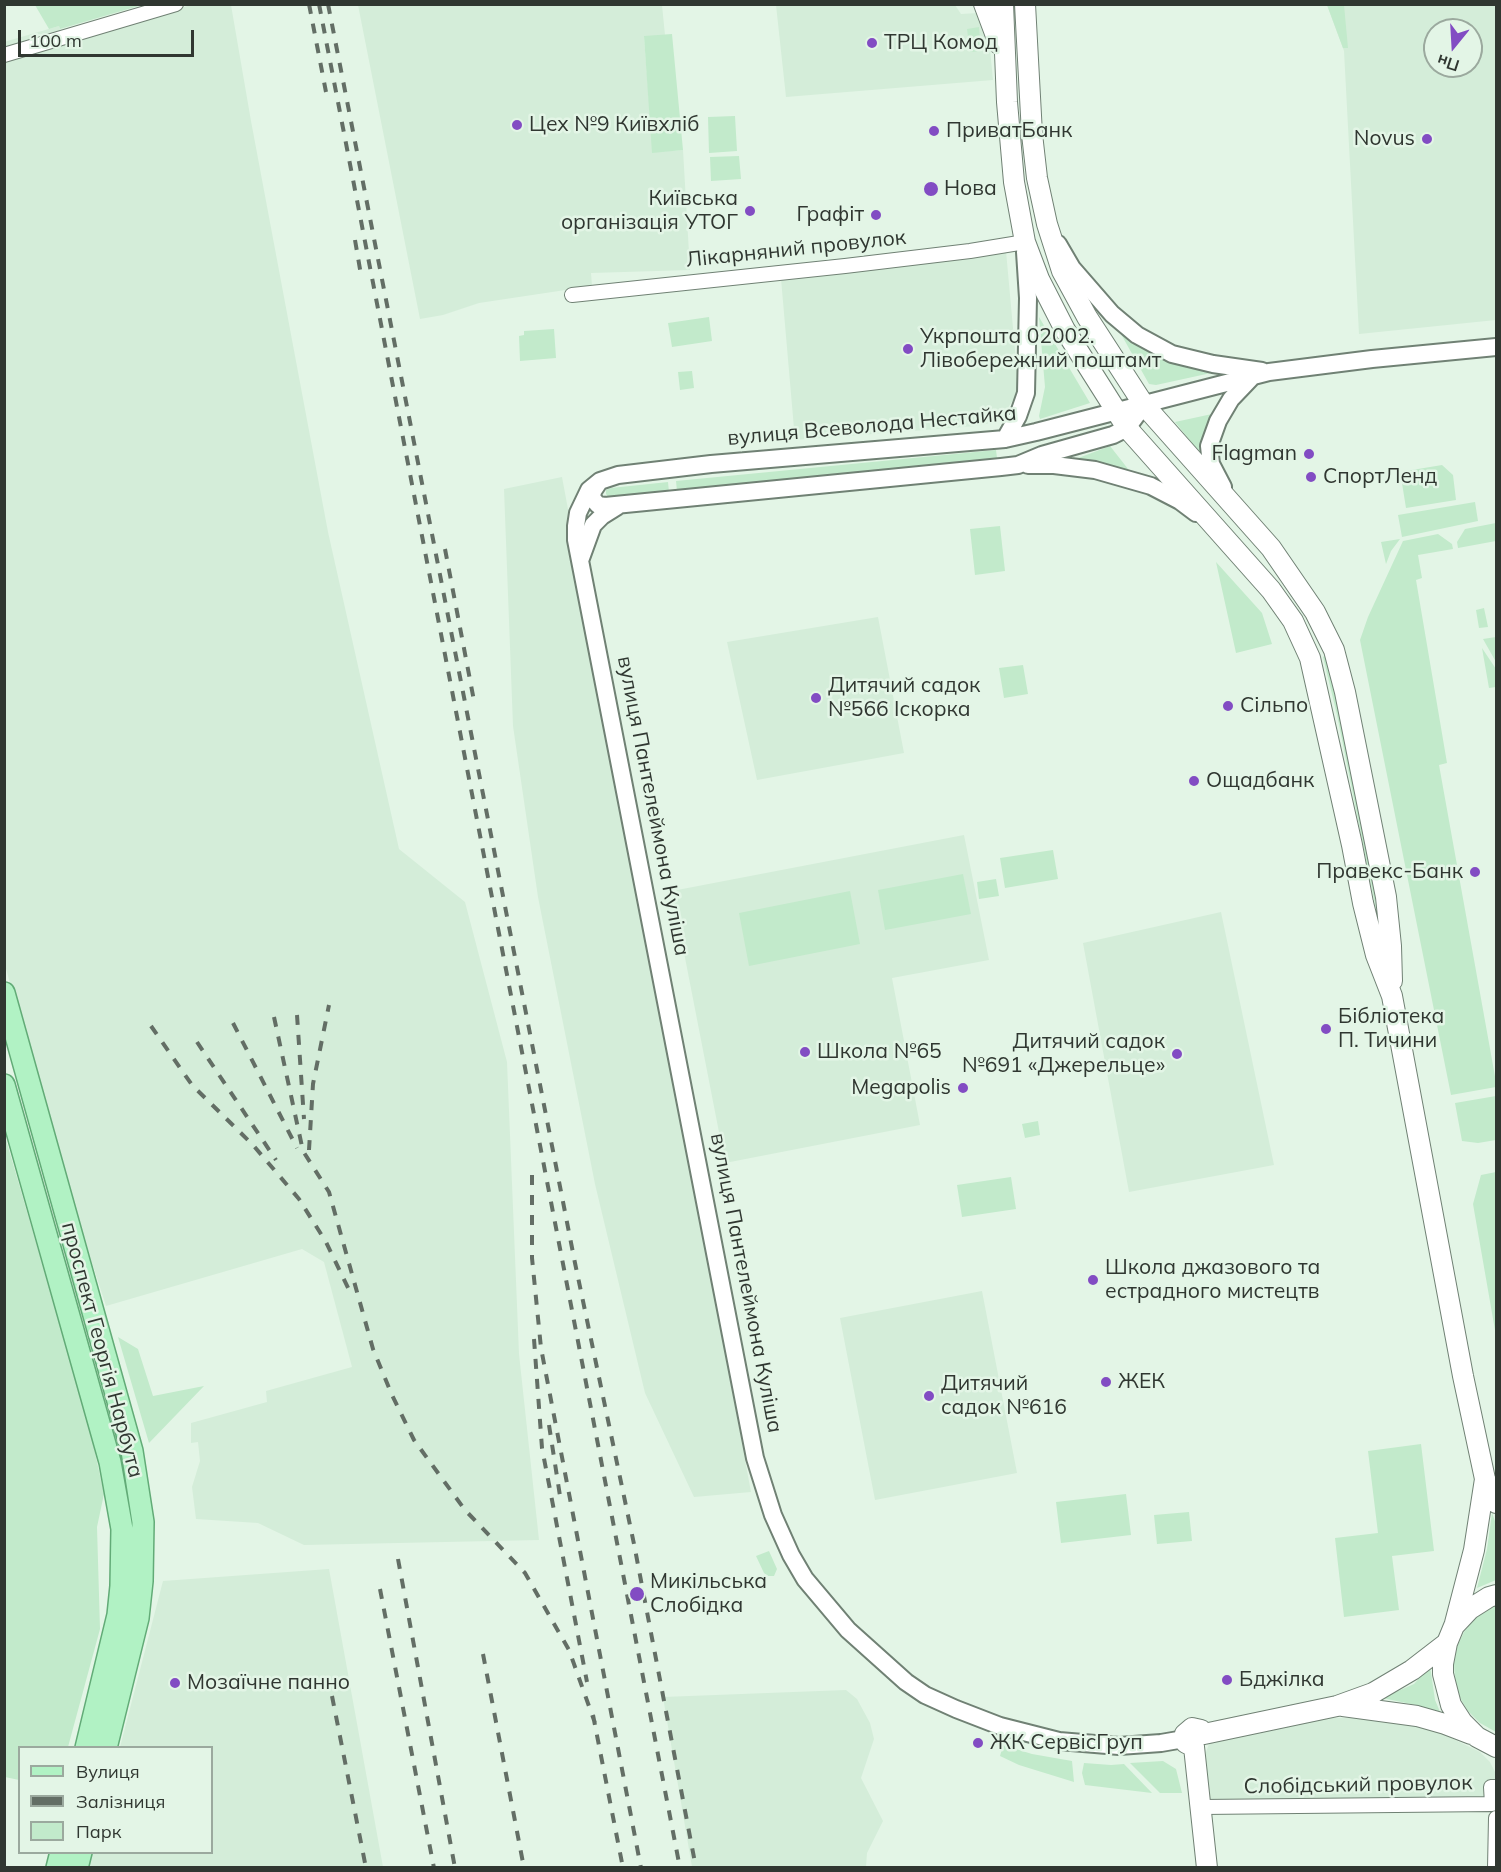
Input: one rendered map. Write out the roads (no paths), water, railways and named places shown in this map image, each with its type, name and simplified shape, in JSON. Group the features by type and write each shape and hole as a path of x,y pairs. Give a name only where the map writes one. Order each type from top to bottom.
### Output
{"main road":[{"path":"984,4 1006,63"},
{"path":"1003,4 1007,102 1014,182 1025,242 1065,330 1127,428 1271,591 1293,621 1310,658 1350,834 1363,903 1376,955 1392,996"},
{"path":"1025,4 1032,134 1037,178 1047,224 1062,271 1087,317 1144,405 1227,496 1270,548 1324,627 1334,650 1346,692 1386,897 1391,946 1392,996 1463,1376 1485,1479 1497,1503"},
{"path":"1027,49 1040,4"},
{"name":"проспект Георгія Нарбута","path":"4,993 132,1451 141,1510 142,1581 138,1618 106,1746"},
{"name":"проспект Георгія Нарбута","path":"4,1085 110,1462 122,1529 118,1615 86,1746"},
{"path":"1485,1479 1474,1550 1450,1635 1443,1674 1451,1705 1462,1722 1489,1745"},
{"name":"вулиця Пантелеймона Куліша","path":"1194,1740 1337,1706 1373,1693 1391,1684 1450,1635 1470,1609 1489,1597 1497,1595"},
{"name":"вулиця Пантелеймона Куліша","path":"1337,1706 1417,1716 1445,1724 1489,1745"},
{"path":"1194,1740 1207,1868"}],"street":[{"path":"4,55 176,4"},
{"path":"1047,224 1072,268 1112,314 1137,335 1172,354 1213,364 1269,372 1497,347"},
{"path":"1005,439 1018,416 1026,393 1028,298 1025,242"},
{"name":"Лікарняний провулок","path":"572,295 845,266 1025,242"},
{"name":"вулиця Всеволода Нестайка","path":"600,481 618,475 711,464 1005,439 1269,372"},
{"path":"1227,496 1211,464 1209,446 1218,421 1231,399 1252,377"},
{"path":"1018,465 1042,455 1113,435 1127,428 1144,405"},
{"path":"600,481 593,491 592,498 598,505 605,506 1018,465 1054,465 1095,470 1151,486 1180,501 1216,528"},
{"name":"вулиця Пантелеймона Куліша","path":"600,481 589,490 578,513 576,540 755,1458 773,1515 791,1555 805,1579 848,1630 906,1682 925,1695 956,1709 1030,1735 1086,1744 1119,1746 1194,1740"},
{"path":"580,560 593,525 611,509 622,505"},
{"name":"Слобідський провулок","path":"1202,1808 1492,1804 1491,1787 1497,1787"},
{"path":"1495,1868 1496,1818"}],"railway":[{"path":"309,4 326,92"},
{"path":"319,4 680,1868"},
{"path":"328,4 575,1263 634,1544 696,1868"},
{"path":"355,240 361,275"},
{"path":"445,549 475,706"},
{"path":"309,1150 313,1084 329,1005"},
{"path":"297,1015 304,1119"},
{"path":"274,1017 303,1151 329,1192 373,1349 392,1395 414,1440 465,1510 525,1573 569,1650 595,1723"},
{"path":"233,1023 297,1148"},
{"path":"151,1026 192,1085 253,1145 299,1199 326,1242 352,1296"},
{"path":"197,1042 276,1160"},
{"path":"532,1175 532,1258 541,1348 641,1868"},
{"path":"534,1339 542,1448 587,1682"},
{"path":"549,1425 560,1496"},
{"path":"398,1559 455,1868"},
{"path":"380,1589 434,1868"},
{"path":"483,1654 524,1868"},
{"path":"332,1696 366,1868"},
{"path":"593,1715 623,1868"}],"place":[{"name":"ТРЦ Комод","path":"872,43"},
{"name":"Цех №9 Київхліб","path":"517,125"},
{"name":"ПриватБанк","path":"934,131"},
{"name":"Novus","path":"1427,139"},
{"name":"Нова","path":"931,189"},
{"name":"Київська організація УТОГ","path":"750,211"},
{"name":"Графіт","path":"876,215"},
{"name":"Укрпошта 02002. Лівобережний поштамт","path":"908,349"},
{"name":"Flagman","path":"1309,454"},
{"name":"СпортЛенд","path":"1311,477"},
{"name":"Дитячий садок №566 Іскорка","path":"816,698"},
{"name":"Сільпо","path":"1228,706"},
{"name":"Ощадбанк","path":"1194,781"},
{"name":"Правекс-Банк","path":"1475,872"},
{"name":"Бібліотека П. Тичини","path":"1326,1029"},
{"name":"Школа №65","path":"805,1052"},
{"name":"Дитячий садок №691 «Джерельце»","path":"1177,1054"},
{"name":"Megapolis","path":"963,1088"},
{"name":"Школа джазового та естрадного мистецтв","path":"1093,1280"},
{"name":"ЖЕК","path":"1106,1382"},
{"name":"Дитячий садок №616","path":"929,1396"},
{"name":"Микільська Слобідка","path":"637,1594"},
{"name":"Бджілка","path":"1227,1680"},
{"name":"Мозаїчне панно","path":"175,1683"},
{"name":"ЖК СервісГруп","path":"978,1743"}]}
